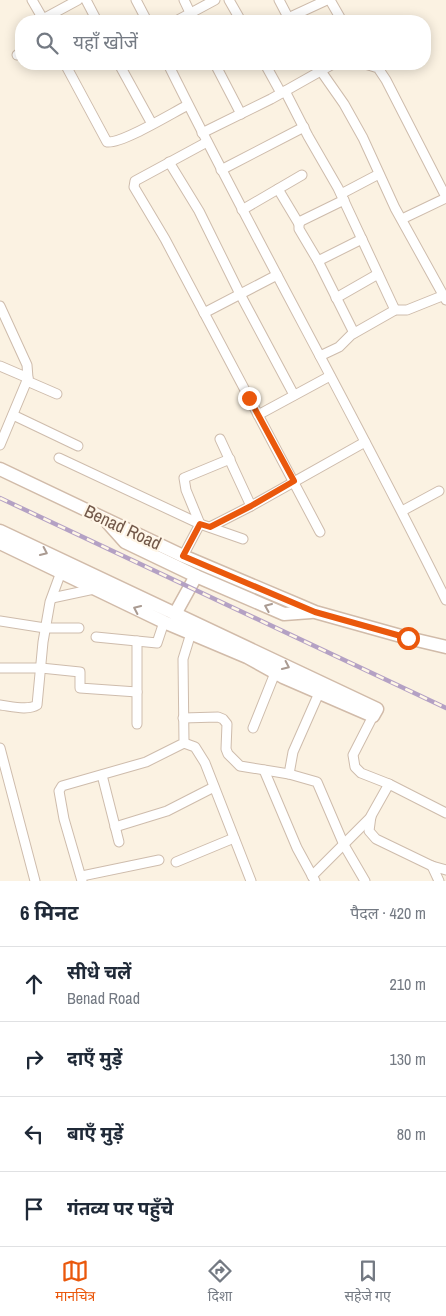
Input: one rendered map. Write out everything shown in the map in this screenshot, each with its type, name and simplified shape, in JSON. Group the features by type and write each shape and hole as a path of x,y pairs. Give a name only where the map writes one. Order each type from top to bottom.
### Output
{"street":[{"path":"32,0 40,15"},
{"path":"52,15 78,0"},
{"path":"86,0 94,15"},
{"path":"136,0 144,15"},
{"path":"184,0 191,15"},
{"path":"196,15 215,0"},
{"path":"229,0 238,15"},
{"path":"279,0 286,15"},
{"path":"299,15 328,0 338,15"},
{"path":"68,70 107,142 116,141 188,104"},
{"path":"122,70 152,124"},
{"path":"171,70 221,170 402,511 446,600"},
{"path":"218,70 241,114"},
{"path":"269,70 304,127 342,197 395,310"},
{"path":"202,133 283,92 315,70"},
{"path":"320,356 338,347 354,333 395,310 407,310 444,298 344,104 321,70"},
{"path":"379,70 446,197 402,219"},
{"path":"221,170 304,127"},
{"path":"207,142 134,181 134,187 165,240 320,532"},
{"path":"169,162 199,211 240,294 294,395"},
{"path":"299,224 301,221 380,174"},
{"path":"242,210 302,175"},
{"path":"278,189 299,224 299,230 318,261 354,333"},
{"path":"318,261 362,239"},
{"path":"336,298 378,274"},
{"path":"204,313 277,275"},
{"path":"0,306 27,365 28,379 12,415 4,427 0,444"},
{"path":"0,366 57,394"},
{"path":"258,415 330,376"},
{"path":"12,415 78,446"},
{"path":"220,439 251,506"},
{"path":"210,527 365,442"},
{"path":"59,458 200,524 243,539"},
{"path":"200,524 186,490 184,478 230,459"},
{"name":"Benad Road","path":"0,469 183,556 315,612 446,647"},
{"path":"402,511 439,491"},
{"path":"105,519 125,542 196,576 284,614 315,612"},
{"path":"183,556 200,524"},
{"path":"0,531 376,709 353,755 355,768 361,773 389,784 446,813"},
{"path":"0,543 164,622 247,657 275,673 373,716"},
{"path":"0,705 28,708 37,705 46,628 60,572"},
{"path":"175,614 196,576"},
{"path":"52,598 95,588"},
{"path":"0,622 46,628 79,628"},
{"path":"96,637 157,643 164,622"},
{"path":"184,743 183,659 191,632"},
{"path":"137,641 137,724"},
{"path":"0,668 41,668 80,672 80,688 137,692"},
{"path":"253,728 275,673"},
{"path":"289,774 293,752 319,693"},
{"path":"183,718 218,717 223,719 227,724 225,736 228,754 240,766 289,774 317,782 344,845 365,881"},
{"path":"159,860 82,878 64,819 59,790 62,786 146,762 184,743 195,747 205,763 251,881"},
{"path":"0,748 35,881"},
{"path":"264,770 297,848 313,879 371,816 389,784"},
{"path":"102,775 119,842"},
{"path":"115,827 167,811 214,787"},
{"path":"371,816 369,831 376,839 432,866 446,870"},
{"path":"176,862 234,838"},
{"path":"432,866 439,881"}],"railway":[{"path":"0,498 446,708"}],"route":[{"path":"249,398 294,481 210,527 200,524 183,556 315,612 408,638"}]}
